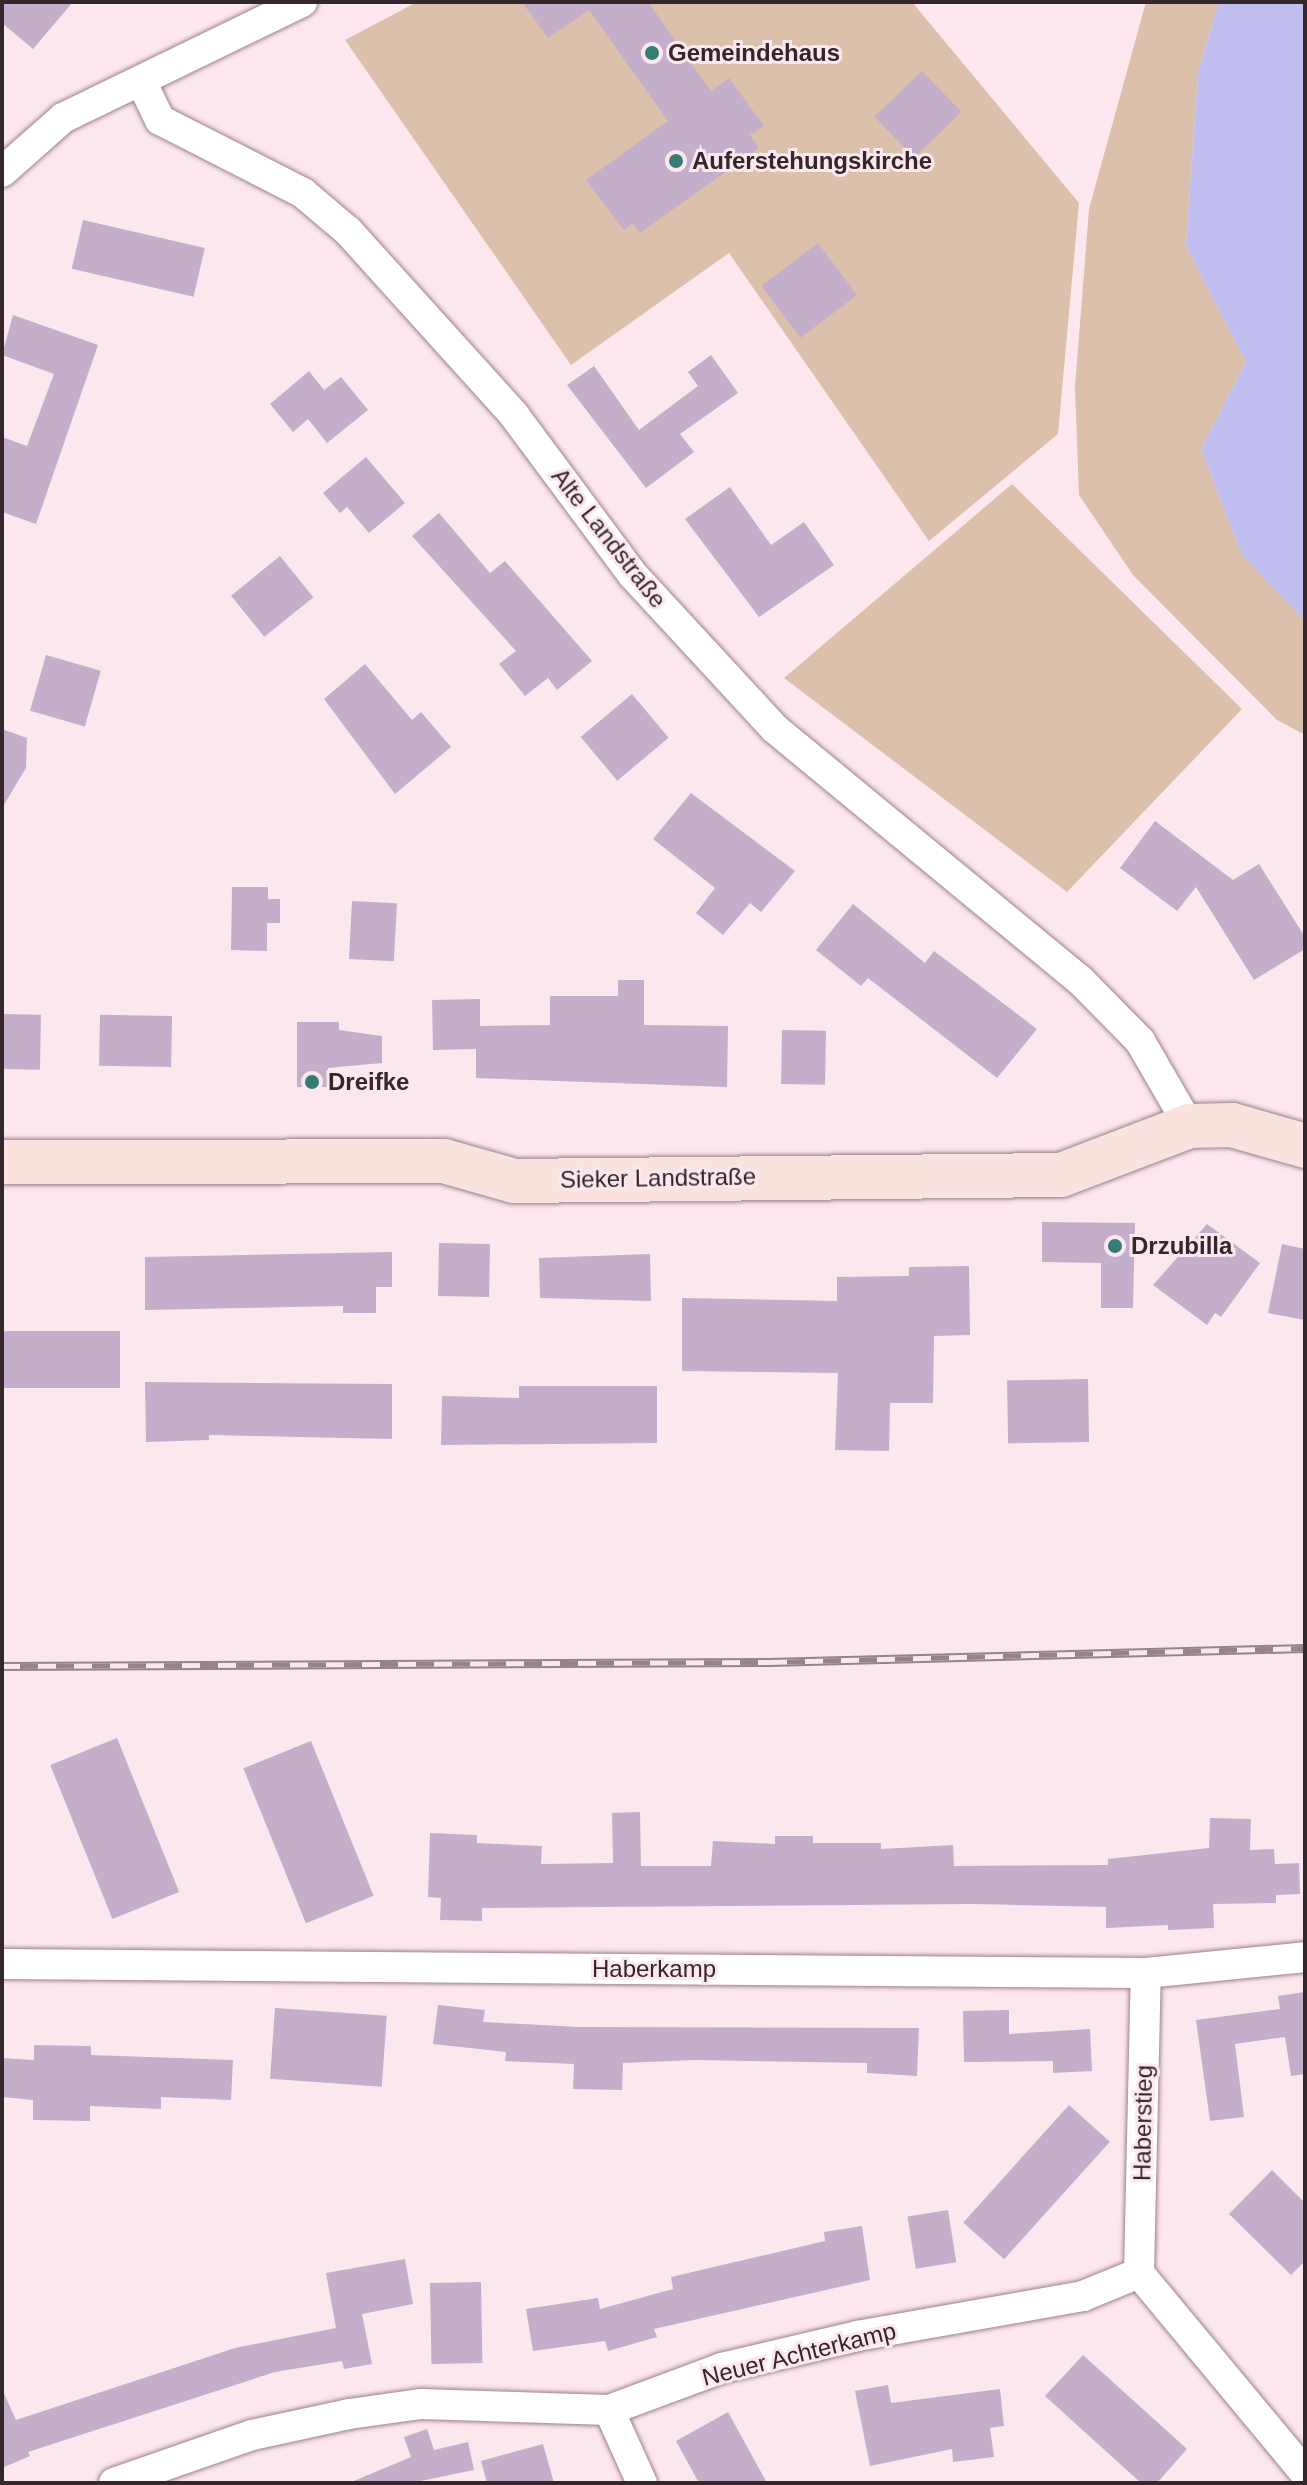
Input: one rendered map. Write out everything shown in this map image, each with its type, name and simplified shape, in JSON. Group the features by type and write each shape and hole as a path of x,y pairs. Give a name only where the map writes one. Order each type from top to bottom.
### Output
{"street":[{"path":"2,172 63,118 142,83 302,2"},
{"name":"Alte Landstraße","path":"142,83 160,120 303,193 348,231 514,415 633,575 774,728 1080,980 1140,1041 1189,1126"},
{"name":"Sieker Landstraße","path":"2,1162 444,1161 514,1181 1061,1175 1189,1126 1232,1125 1305,1146"},
{"name":"Haberkamp","path":"2,1964 1146,1973 1305,1957"},
{"name":"Haberstieg","path":"1139,2273 1146,1973"},
{"path":"1139,2273 1305,2473"},
{"name":"Neuer Achterkamp","path":"114,2483 252,2435 349,2414 421,2404 609,2410 722,2368 857,2336 1083,2296 1139,2273"},
{"path":"609,2410 642,2483"}],"shaded area":[{"path":"417,2 912,2 1079,203 1058,434 929,541 729,253 571,365 345,40"},
{"path":"1146,2 1219,2 1198,73 1186,246 1246,362 1201,449 1242,555 1305,621 1305,735 1277,720 1133,575 1079,495 1075,387 1089,209"},
{"path":"1012,484 1242,709 1067,892 784,678"}],"water":[{"path":"1219,2 1305,2 1305,621 1242,555 1201,449 1246,362 1186,246 1198,73"}],"building":[{"path":"2,2 73,2 33,49 2,23"},
{"path":"522,2 648,2 711,91 729,78 764,126 750,135 759,148 640,233 633,223 624,230 586,180 668,121 589,10 548,38"},
{"path":"922,71 962,112 914,158 875,117"},
{"path":"83,220 205,248 194,297 72,269"},
{"path":"818,243 857,295 800,338 761,286"},
{"path":"13,315 98,345 36,524 2,512 2,437 27,446 54,374 2,355"},
{"path":"711,355 738,393 680,434 694,452 646,488 567,385 594,366 639,430 698,386 688,372"},
{"path":"309,371 324,390 341,377 368,410 327,443 308,419 293,432 270,404"},
{"path":"366,457 405,503 369,533 347,507 340,513 323,493"},
{"path":"730,487 771,545 804,522 834,565 759,617 685,519"},
{"path":"439,513 490,573 505,561 592,661 557,690 548,678 525,696 499,664 516,651 412,536"},
{"path":"280,556 313,597 264,637 231,596"},
{"path":"46,655 101,671 85,726 30,711"},
{"path":"365,664 412,720 421,712 451,747 395,794 324,699"},
{"path":"632,694 669,738 617,781 581,737"},
{"path":"2,729 27,738 26,768 2,808"},
{"path":"691,793 795,871 761,912 750,903 723,935 696,913 715,888 653,839"},
{"path":"1155,821 1233,880 1259,864 1305,937 1305,949 1254,980 1196,887 1177,911 1120,868"},
{"path":"232,887 268,887 268,899 280,899 280,923 267,923 267,951 231,950"},
{"path":"352,901 397,903 394,961 349,959"},
{"path":"853,904 925,963 934,951 1037,1029 997,1078 868,978 861,986 816,950"},
{"path":"618,980 644,980 644,1025 728,1026 727,1087 476,1078 476,1049 433,1050 432,1000 480,999 480,1026 550,1025 550,996 618,996"},
{"path":"2,1014 41,1015 40,1070 2,1069"},
{"path":"100,1015 172,1016 171,1067 99,1066"},
{"path":"297,1022 339,1022 339,1030 382,1036 382,1063 328,1068 328,1087 297,1087"},
{"path":"782,1030 826,1031 825,1085 781,1084"},
{"path":"1042,1222 1135,1223 1133,1308 1101,1308 1101,1263 1042,1262"},
{"path":"1207,1224 1260,1263 1221,1317 1215,1313 1207,1325 1153,1285"},
{"path":"439,1243 490,1244 489,1297 438,1296"},
{"path":"1282,1244 1305,1249 1305,1320 1268,1313"},
{"path":"392,1252 392,1287 376,1287 376,1313 343,1313 343,1306 145,1310 145,1257"},
{"path":"650,1254 651,1301 540,1298 539,1258"},
{"path":"969,1266 970,1335 934,1336 933,1403 890,1403 889,1451 835,1450 838,1373 682,1371 682,1298 837,1301 837,1277 909,1276 909,1267"},
{"path":"2,1331 120,1331 120,1388 2,1388"},
{"path":"1088,1379 1089,1442 1008,1443 1007,1380"},
{"path":"145,1382 392,1384 392,1439 209,1435 209,1440 146,1442"},
{"path":"519,1386 657,1386 657,1443 441,1445 442,1396 519,1398"},
{"path":"117,1738 179,1892 112,1919 50,1765"},
{"path":"311,1741 374,1896 306,1923 243,1768"},
{"path":"640,1812 641,1866 711,1866 713,1841 775,1844 775,1836 813,1836 813,1843 881,1843 881,1849 953,1845 954,1866 1108,1865 1108,1859 1209,1848 1210,1818 1251,1819 1250,1850 1274,1849 1275,1864 1299,1863 1300,1894 1276,1895 1276,1903 1213,1904 1214,1928 1168,1930 1168,1925 1106,1928 1106,1907 973,1904 482,1908 482,1921 440,1920 441,1898 428,1897 430,1833 477,1835 477,1843 542,1846 541,1864 613,1863 612,1813"},
{"path":"1305,1992 1305,2074 1291,2076 1285,2037 1235,2044 1244,2117 1210,2121 1196,2020 1280,2009 1278,1996"},
{"path":"438,2005 485,2010 483,2022 579,2027 919,2028 917,2076 867,2073 867,2063 695,2060 623,2063 622,2090 573,2089 574,2064 505,2061 506,2052 433,2044"},
{"path":"275,2008 387,2016 382,2087 270,2079"},
{"path":"1009,2010 1009,2034 1090,2029 1092,2071 1053,2073 1053,2061 964,2062 963,2011"},
{"path":"34,2045 91,2046 91,2055 233,2060 231,2100 161,2097 161,2109 90,2106 90,2121 33,2120 33,2100 2,2097 2,2058 34,2060"},
{"path":"1069,2105 1110,2142 1004,2259 963,2222"},
{"path":"1272,2170 1305,2203 1305,2261 1291,2275 1229,2214"},
{"path":"948,2210 956,2262 916,2269 908,2216"},
{"path":"862,2226 870,2280 654,2329 657,2337 608,2351 605,2341 533,2351 526,2309 598,2298 600,2309 673,2289 671,2277 825,2241 824,2232"},
{"path":"405,2259 413,2304 362,2314 372,2364 344,2369 342,2361 275,2372 28,2452 30,2456 2,2468 2,2389 16,2420 235,2348 336,2328 326,2273"},
{"path":"481,2282 482,2363 431,2364 430,2283"},
{"path":"1083,2355 1187,2449 1157,2483 1141,2483 1045,2396"},
{"path":"888,2385 891,2403 1000,2389 1004,2426 990,2428 994,2457 953,2462 952,2449 870,2466 855,2391"},
{"path":"728,2412 767,2483 699,2483 676,2441"},
{"path":"427,2429 434,2450 468,2442 474,2470 411,2483 349,2483 411,2457 404,2437"},
{"path":"543,2444 554,2483 487,2483 481,2461"}],"railway":[{"path":"2,1666 769,1662 1305,1648"}],"place":[{"name":"Gemeindehaus","path":"652,53"},
{"name":"Auferstehungskirche","path":"676,161"},
{"name":"Dreifke","path":"312,1082"},
{"name":"Drzubilla","path":"1115,1246"}]}
